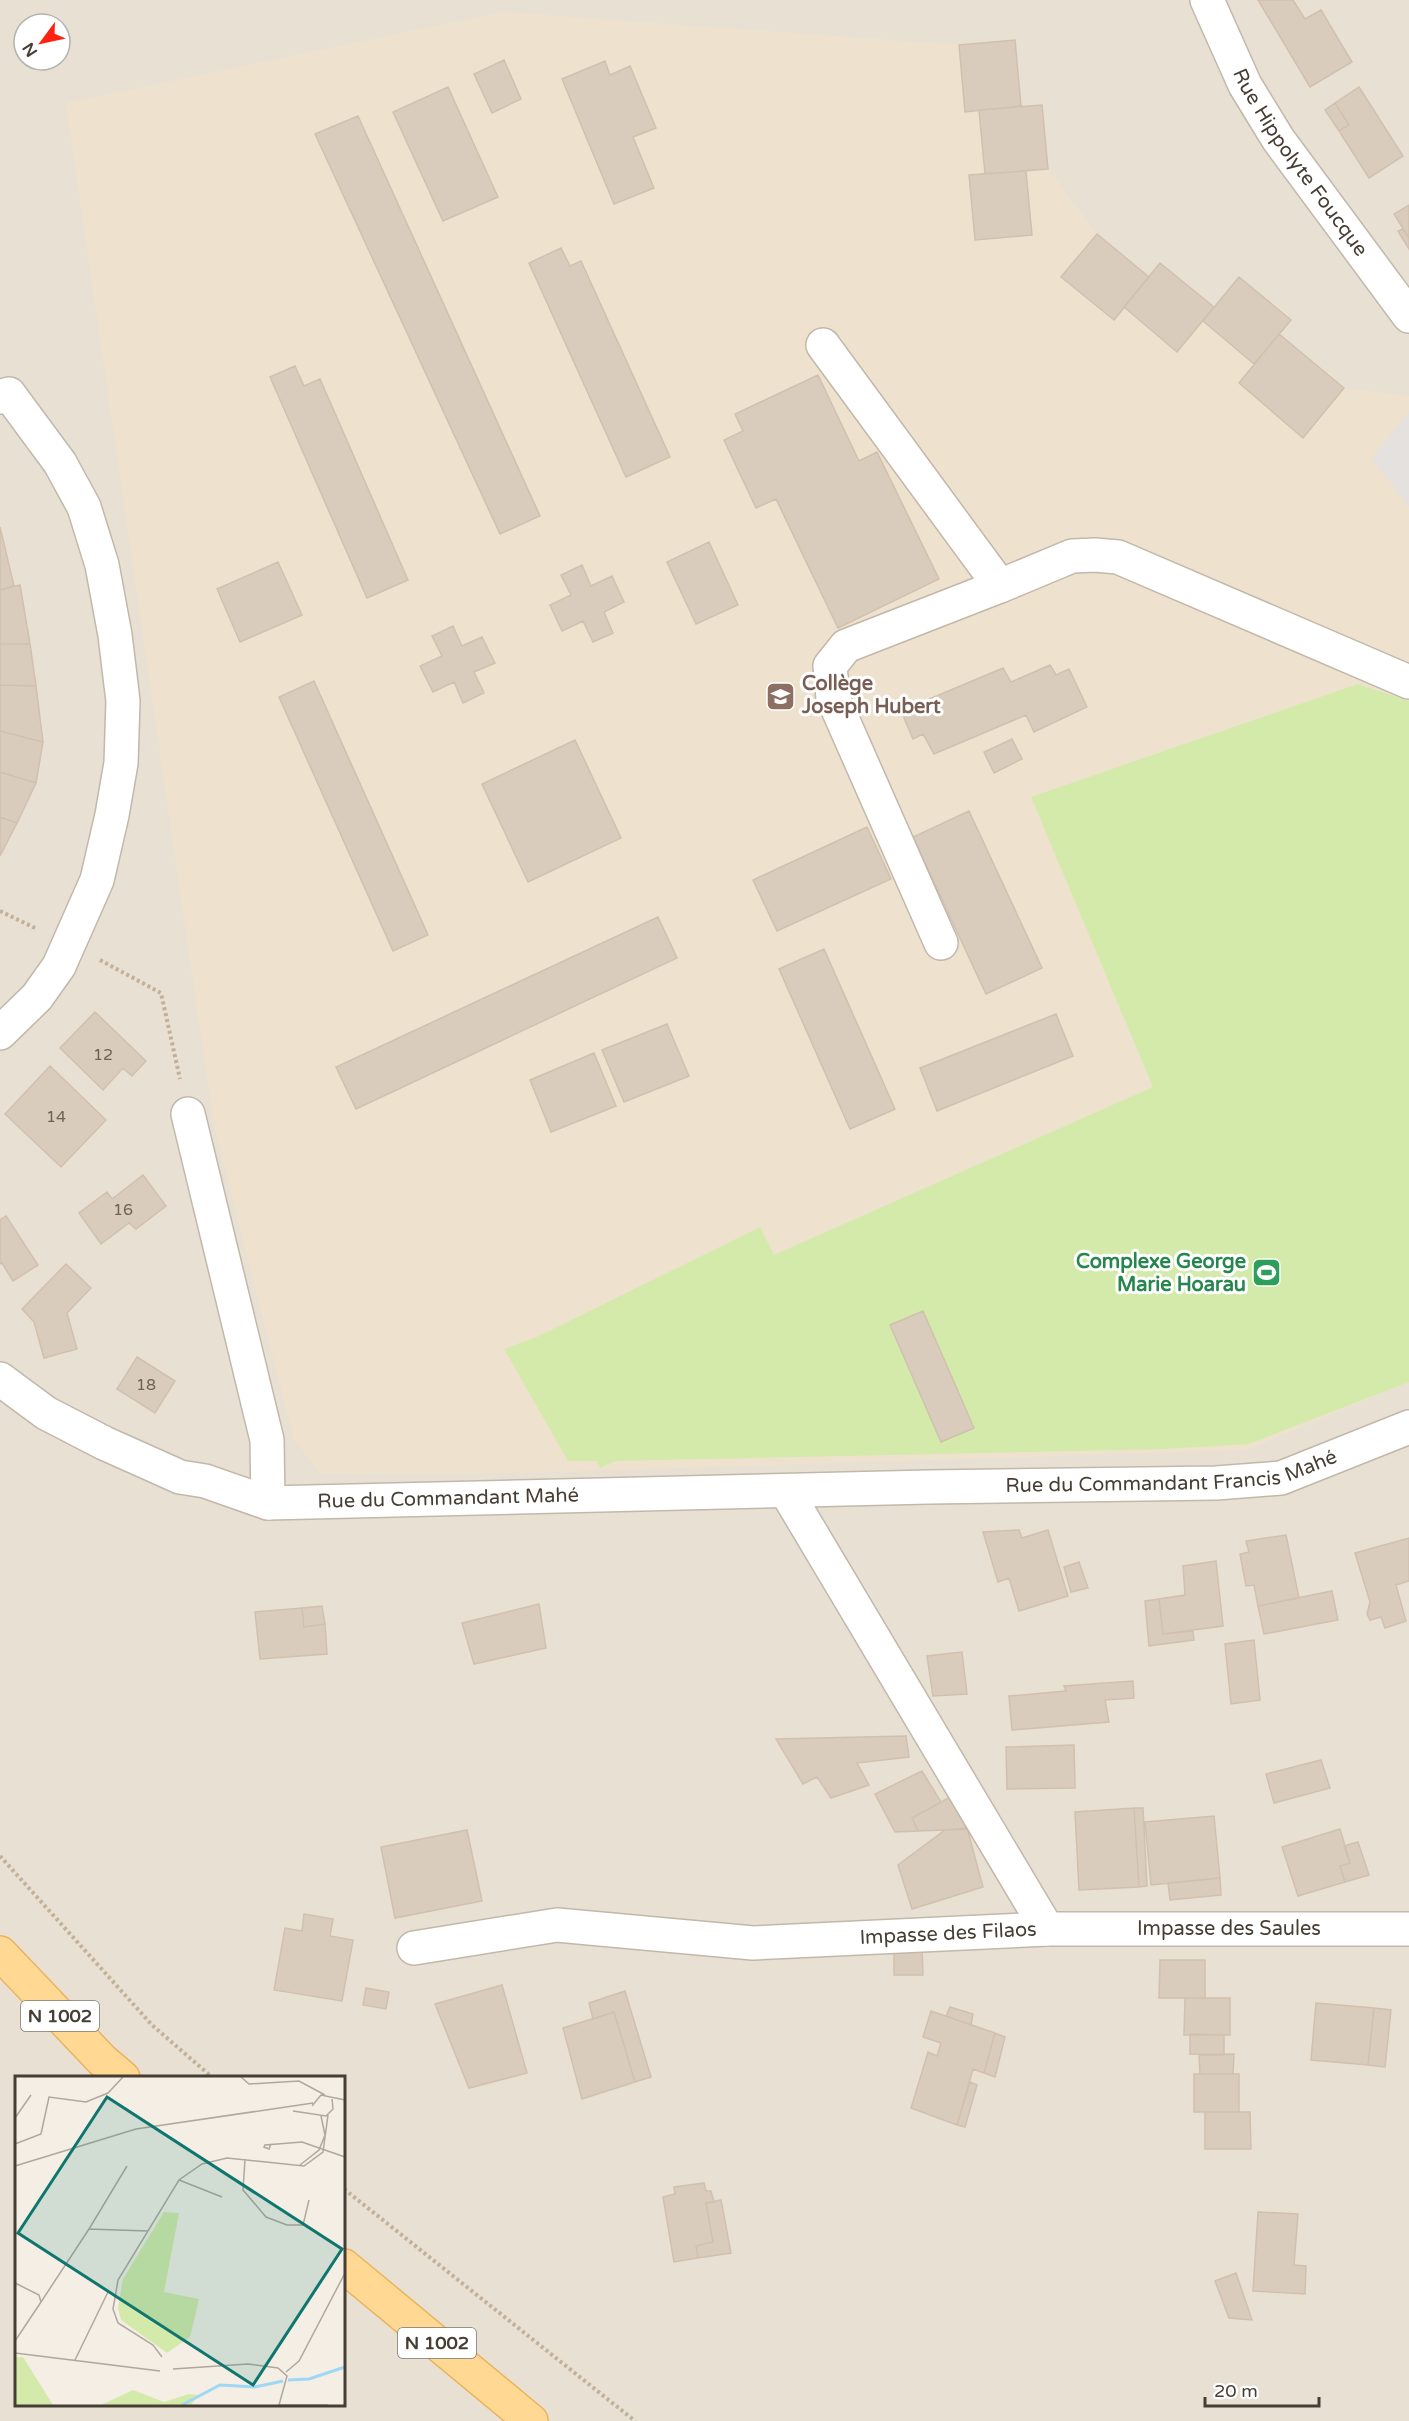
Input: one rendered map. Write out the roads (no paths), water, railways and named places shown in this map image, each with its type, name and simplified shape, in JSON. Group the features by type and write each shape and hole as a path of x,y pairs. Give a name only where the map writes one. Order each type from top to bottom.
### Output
{"main road":[{"name":"N 1002","path":"0,1953 102,2060 121,2076"},
{"name":"N 1002","path":"345,2267 531,2421"}],"street":[{"name":"Rue Hippolyte Foucque","path":"1207,0 1245,85 1278,139 1409,316"},
{"path":"823,345 1000,586"},
{"path":"0,1033 37,997 59,966 97,880 121,763 123,701 115,635 102,565 84,507 60,463 3,394"},
{"path":"941,943 833,698 830,666 846,645 1072,556 1095,555 1118,557 1409,682"},
{"path":"188,1114 267,1440 268,1503"},
{"name":"Rue du Commandant Mahé","path":"0,1379 46,1413 104,1443 180,1477 205,1481 268,1503 928,1487"},
{"name":"Rue du Commandant Francis Mahé","path":"928,1487 1216,1483 1281,1478 1409,1427"},
{"name":"Impasse des Filaos","path":"414,1948 557,1925 753,1943 1047,1929 786,1491"},
{"name":"Impasse des Saules","path":"1047,1929 1409,1929"}],"place":[{"name":"Collège Joseph Hubert","path":"781,696"},
{"name":"Complexe George Marie Hoarau","path":"1267,1273"}]}
